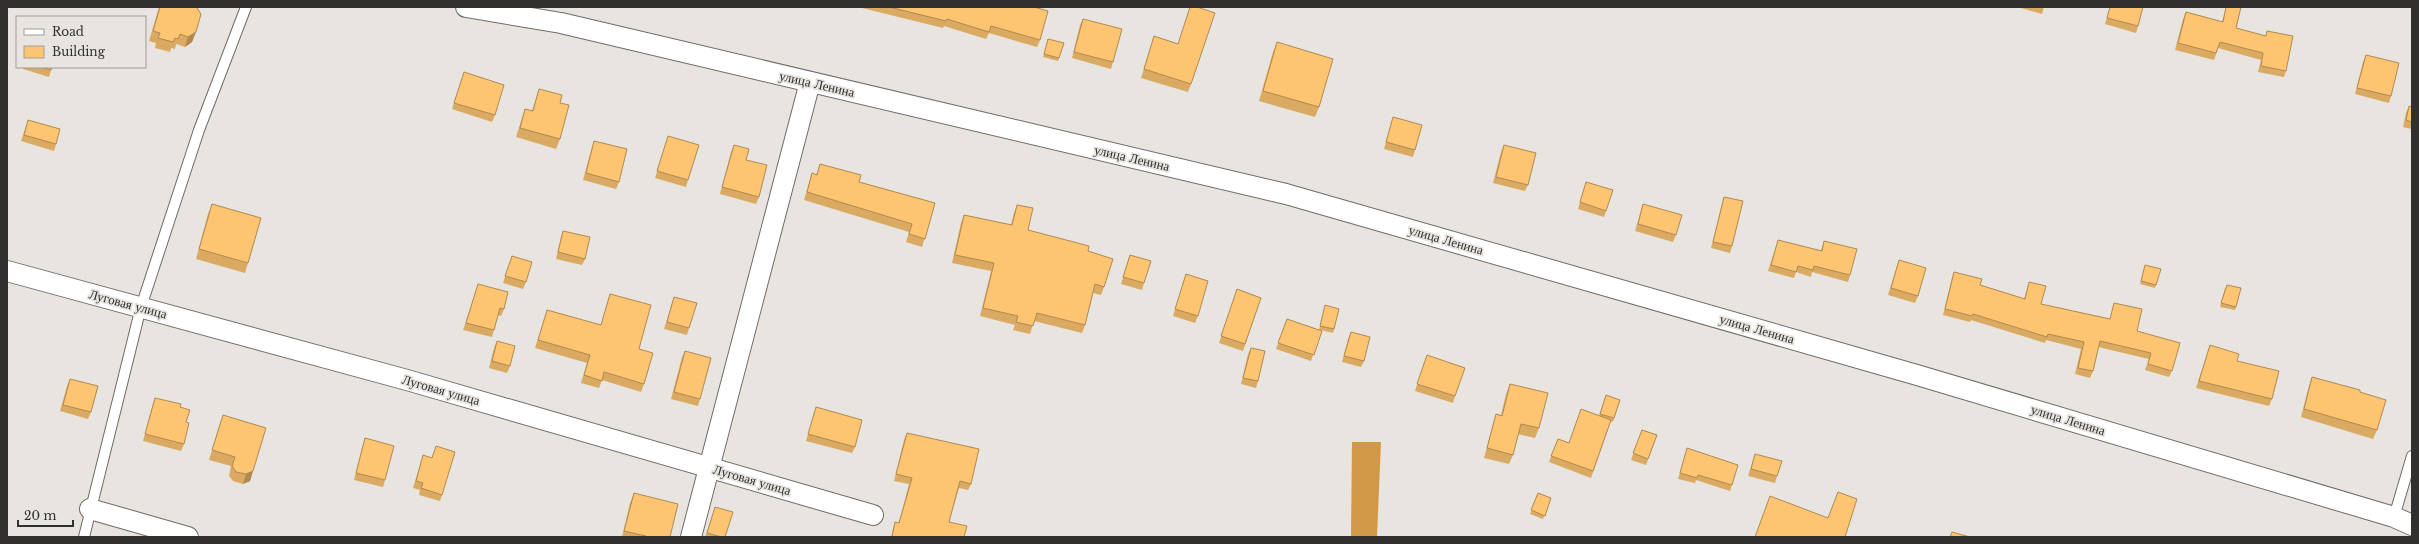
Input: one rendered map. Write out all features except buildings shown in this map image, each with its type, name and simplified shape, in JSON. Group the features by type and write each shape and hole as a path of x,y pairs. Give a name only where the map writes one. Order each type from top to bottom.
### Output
{"street":[{"name":"улица Ленина","path":"466,7 564,15 810,82 1286,194 1917,375 2394,517 2412,524"},
{"path":"691,537 810,82"},
{"name":"Луговая улица","path":"7,271 407,380 873,515"},
{"path":"90,509 188,537"}],"lane":[{"path":"84,537 141,307 199,130 246,7"},
{"path":"2394,517 2412,456"}],"shaded area":[{"path":"1352,442 1381,442 1377,537 1351,537"}]}
